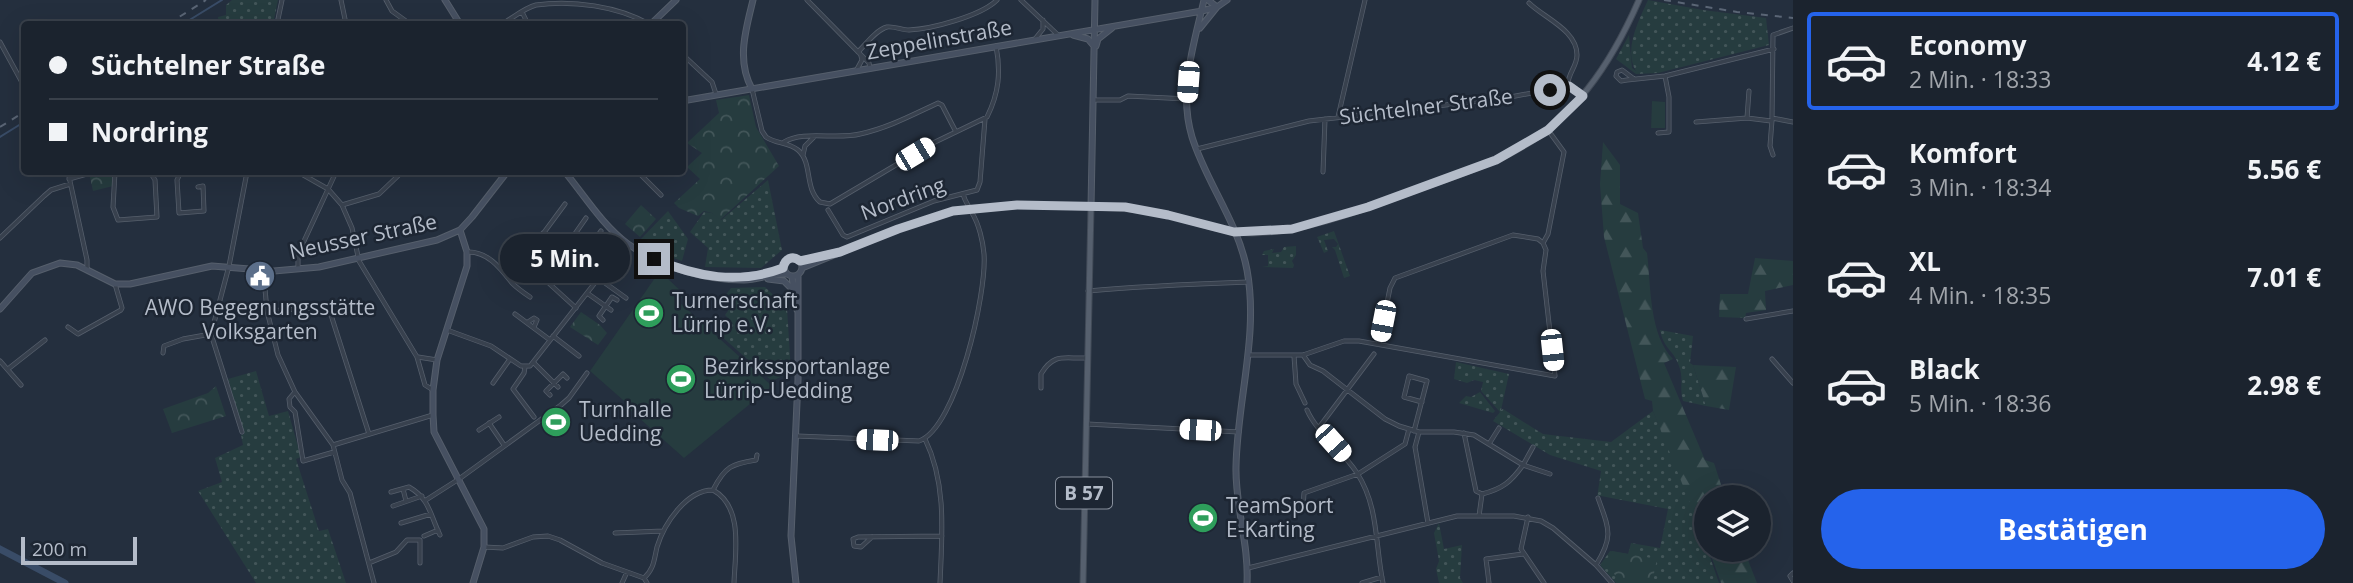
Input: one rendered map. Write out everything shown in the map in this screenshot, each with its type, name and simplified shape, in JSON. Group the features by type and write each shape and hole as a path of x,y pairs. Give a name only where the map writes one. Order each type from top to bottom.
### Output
{"main road":[{"name":"Nordring","path":"1091,207 1143,210 1234,232 1277,232 1331,219 1489,163 1548,130 1583,96 1611,58 1639,1"},
{"name":"B 57","path":"1083,583 1091,207"}],"street":[{"path":"278,21 282,0"},
{"path":"341,0 345,21"},
{"path":"386,0 406,21"},
{"path":"445,0 458,21"},
{"path":"653,21 676,0"},
{"path":"753,0 746,23 744,44 746,70 762,131 772,141 791,145 803,155"},
{"path":"807,0 869,63 870,68"},
{"path":"859,53 883,29 891,26 909,30 926,27 980,11 997,0"},
{"path":"1021,0 1061,34 1091,41 1094,49"},
{"path":"1091,207 1095,0"},
{"path":"1217,6 1206,0 1202,11 1190,64 1187,99 1191,130 1197,149 1234,232 1249,282 1248,355 1236,463 1237,501 1248,568 1247,583"},
{"path":"1197,32 1217,6 1227,0"},
{"path":"1338,117 1365,0"},
{"path":"507,21 538,2 570,1 600,5 645,21"},
{"path":"1529,3 1573,39 1577,57 1568,86 1583,96"},
{"name":"Zeppelinstraße","path":"686,100 1202,11 1217,6"},
{"path":"522,12 526,21"},
{"path":"1034,40 1043,29 1043,20"},
{"path":"1094,49 1098,39 1115,26"},
{"path":"1773,155 1770,146 1773,35 1793,28"},
{"path":"0,42 21,80"},
{"path":"814,137 805,146 803,155 812,191 816,198 826,204 838,200 956,132 985,119 998,88 1000,73 996,46"},
{"path":"1634,79 1625,71 1616,74 1618,80 1634,79 1665,76 1773,49"},
{"path":"856,71 862,60 859,53"},
{"path":"686,58 712,82 716,95"},
{"path":"1658,133 1669,132 1669,97 1665,76"},
{"name":"Süchtelner Straße","path":"1197,149 1289,125 1506,98 1568,86"},
{"path":"1747,118 1749,91"},
{"path":"1093,100 1120,100 1128,96 1187,99"},
{"path":"784,143 798,136 845,137 872,131 937,103 942,105 956,132"},
{"path":"1696,122 1747,118 1793,122"},
{"name":"Nordring","path":"828,210 843,235 847,237 934,201 977,190 980,186 985,119"},
{"name":"Süchtelner Straße","path":"1323,172 1325,119"},
{"path":"1543,243 1548,234 1564,152 1548,130"},
{"path":"69,175 87,269"},
{"path":"0,238 51,190 87,175"},
{"path":"115,175 113,206 118,220 157,217 155,180 152,175"},
{"path":"180,175 177,180 179,213 204,211 203,187 198,187"},
{"path":"242,432 211,334 229,265 246,175"},
{"path":"303,175 328,189 342,205 352,228 358,258 417,357 425,385 433,390"},
{"path":"298,269 298,254 334,175"},
{"path":"342,205 379,194 399,175"},
{"name":"Neusser Straße","path":"115,284 130,284 210,266 229,265 268,270 319,267 437,240 460,230 505,175"},
{"path":"568,175 626,243 654,259 699,275 730,279 781,280 795,293"},
{"path":"641,175 661,195"},
{"name":"Nordring","path":"963,194 969,208"},
{"path":"531,250 565,204"},
{"name":"Nordring","path":"790,273 785,262 790,258 795,258 801,265 925,220 969,208 1017,205 1091,207"},
{"path":"797,436 917,441 930,437 962,372 973,339 981,299 985,273 983,249 969,208"},
{"path":"576,308 542,277 586,218"},
{"path":"866,228 871,240"},
{"path":"460,230 467,252 464,280 437,360 433,415 434,432 484,529 484,547 473,583"},
{"path":"580,259 601,231"},
{"path":"543,233 562,250 580,259 623,292 626,298"},
{"path":"1248,355 1303,355 1344,341 1378,344 1555,376 1544,271 1546,250 1543,243 1538,239 1523,236 1507,237 1395,278 1390,288 1378,344"},
{"path":"540,238 546,242 550,241"},
{"path":"525,367 534,363 626,243"},
{"path":"467,252 474,252 494,262 512,283 530,297"},
{"path":"0,309 32,273 60,263 69,262 115,284 121,310 78,334 68,327"},
{"path":"758,279 790,273 801,265"},
{"path":"268,270 265,289 267,311 278,355 295,392 333,445 342,480 350,493 374,583"},
{"path":"730,279 790,273"},
{"path":"790,273 799,320 797,436 791,536 796,583"},
{"path":"790,273 799,320"},
{"path":"1088,290 1249,282"},
{"path":"587,293 611,310"},
{"path":"603,320 599,316 612,297 617,300"},
{"path":"267,311 323,308 331,315 369,434"},
{"path":"1746,319 1793,311"},
{"path":"516,314 528,323 534,318 537,320 534,327 579,356"},
{"path":"447,330 491,346 525,367"},
{"path":"163,353 163,346 211,334"},
{"path":"8,369 45,340"},
{"path":"1320,426 1374,354"},
{"path":"1303,355 1310,365 1323,371 1385,419 1414,431 1474,435 1523,465 1550,474"},
{"path":"1294,356 1296,384 1305,403"},
{"path":"417,357 437,360"},
{"path":"1041,388 1041,374 1054,360 1060,357 1086,358"},
{"path":"493,383 510,359"},
{"path":"1772,359 1793,383"},
{"path":"0,360 21,385"},
{"path":"534,363 558,387"},
{"path":"525,367 513,389 534,417"},
{"path":"393,506 424,498 459,479 561,405 587,373"},
{"path":"550,395 546,391 563,374 567,378"},
{"path":"1422,402 1404,397 1409,376 1427,381 1422,402 1414,431 1428,523"},
{"path":"295,392 289,399 290,407 295,412 303,461 334,452"},
{"path":"1307,410 1312,420 1320,426 1358,474 1367,491 1378,536 1383,583"},
{"path":"333,445 433,415"},
{"path":"479,430 499,417"},
{"path":"489,424 504,445"},
{"path":"1085,424 1239,432"},
{"path":"1489,444 1499,428"},
{"path":"1303,507 1304,493 1358,474 1405,444 1414,431"},
{"path":"1464,433 1476,491 1482,494 1498,490 1512,480 1533,447"},
{"path":"925,439 932,454 940,489 940,583"},
{"path":"713,490 730,466 757,460 757,455"},
{"path":"391,492 409,487 424,498 440,535"},
{"path":"403,489 407,501"},
{"path":"644,578 651,571 663,531 686,502 704,490 713,490 727,502 733,514 734,583"},
{"path":"1479,516 1482,494"},
{"path":"1596,565 1608,545 1609,538 1598,498"},
{"path":"401,523 431,514"},
{"path":"1248,568 1457,516 1528,517 1553,528 1596,565 1612,583"},
{"path":"1528,517 1522,540 1523,554 1544,583"},
{"path":"424,536 438,530"},
{"path":"615,533 663,531"},
{"path":"484,547 503,548 533,537 548,536 601,563 644,578 647,583"},
{"path":"872,537 861,547 854,546 853,539 872,537 942,536"},
{"path":"369,563 396,552 407,540 420,540 420,563"},
{"path":"1489,583 1486,559 1523,554"},
{"path":"622,583 627,572"},
{"path":"1793,573 1790,576 1793,581"},
{"path":"1362,583 1381,577"}],"green space":[{"path":"232,0 278,0 274,21 219,21 218,17 226,15 226,5"},
{"path":"1648,0 1766,18 1769,45 1658,73 1636,74 1616,59 1629,35 1632,68 1636,71 1632,63 1632,45"},
{"path":"749,95 756,127 779,166 720,220 712,213 704,211 698,216 679,208 674,203 700,179 687,167 702,153 687,143 719,113 716,100"},
{"path":"1652,101 1665,102 1665,128 1651,128"},
{"path":"1603,142 1620,165 1620,204 1638,213 1643,248 1647,253 1655,324 1665,349 1673,359 1664,363 1705,460 1714,463 1721,485 1694,485 1694,513 1653,411 1652,401 1645,399 1604,237 1600,184"},
{"path":"112,175 113,186 93,191 90,177"},
{"path":"768,180 782,250 761,268 705,267 708,248 690,232 704,212 712,213 721,220"},
{"path":"641,205 656,219 640,237 625,224"},
{"path":"668,211 688,239 682,261 659,253 640,240"},
{"path":"1334,231 1350,276 1344,278 1332,247 1338,244 1334,239 1324,240 1328,251 1324,253 1317,237"},
{"path":"1296,246 1293,268 1262,267 1268,266 1268,255 1262,255 1264,251 1274,249 1272,253 1281,252 1284,247"},
{"path":"1755,258 1793,261 1793,285 1765,291 1766,310 1746,313 1745,318 1719,317 1720,294 1748,294"},
{"name":"Bezirkssportanlage Lürrip-Uedding","path":"657,275 667,278 684,294 679,302 772,386 684,458 590,371"},
{"path":"765,287 787,308 791,372 772,381 720,335 731,321 725,315 730,308 721,301 731,288"},
{"path":"581,312 607,333 598,345 570,327"},
{"path":"1660,330 1693,336 1690,363 1693,365 1706,406 1683,401 1679,366"},
{"path":"1456,362 1509,374 1501,410 1543,434 1611,442 1653,411 1694,510 1694,562 1712,562 1719,583 1616,583 1600,565 1610,551 1628,554 1631,543 1660,548 1668,509 1601,496 1597,498 1601,471 1550,455 1493,421 1500,412 1481,391 1483,382 1474,380 1467,383 1454,379"},
{"path":"1693,365 1736,367 1729,410 1706,406"},
{"path":"256,371 269,416 288,411 301,457 296,459 319,531 328,529 346,583 256,583 198,491 222,482 215,458 243,445 241,435 244,434 228,379"},
{"path":"216,386 226,416 172,433 163,409 208,393"},
{"path":"1480,392 1495,411 1493,413 1459,403 1466,396 1471,397"},
{"path":"1439,523 1444,549 1462,545 1460,578 1463,583 1439,583 1436,569 1439,561 1434,533"},
{"path":"1612,551 1657,559 1652,583 1620,583 1608,564"},
{"path":"1713,562 1749,562 1757,583 1721,583"}],"waterway":[{"path":"188,21 222,0"},
{"path":"0,137 21,124"},
{"path":"0,549 65,583"}],"railway":[{"path":"173,21 206,0"},
{"path":"1664,0 1793,18"},
{"path":"0,127 21,114"}],"place":[{"name":"AWO Begegnungsstätte Volksgarten","path":"260,276"},
{"name":"Turnerschaft Lürrip e.V.","path":"649,313"},
{"name":"Bezirkssportanlage Lürrip-Uedding","path":"681,379"},
{"name":"Turnhalle Uedding","path":"556,422"},
{"name":"TeamSport E-Karting","path":"1203,518"}],"route":[{"path":"654,259 699,275 730,279 783,268 790,258 806,261 840,252 953,211 1017,205 1125,207 1234,232 1277,232 1322,222 1390,199 1510,153 1548,130 1583,96 1569,86 1550,90"}]}
